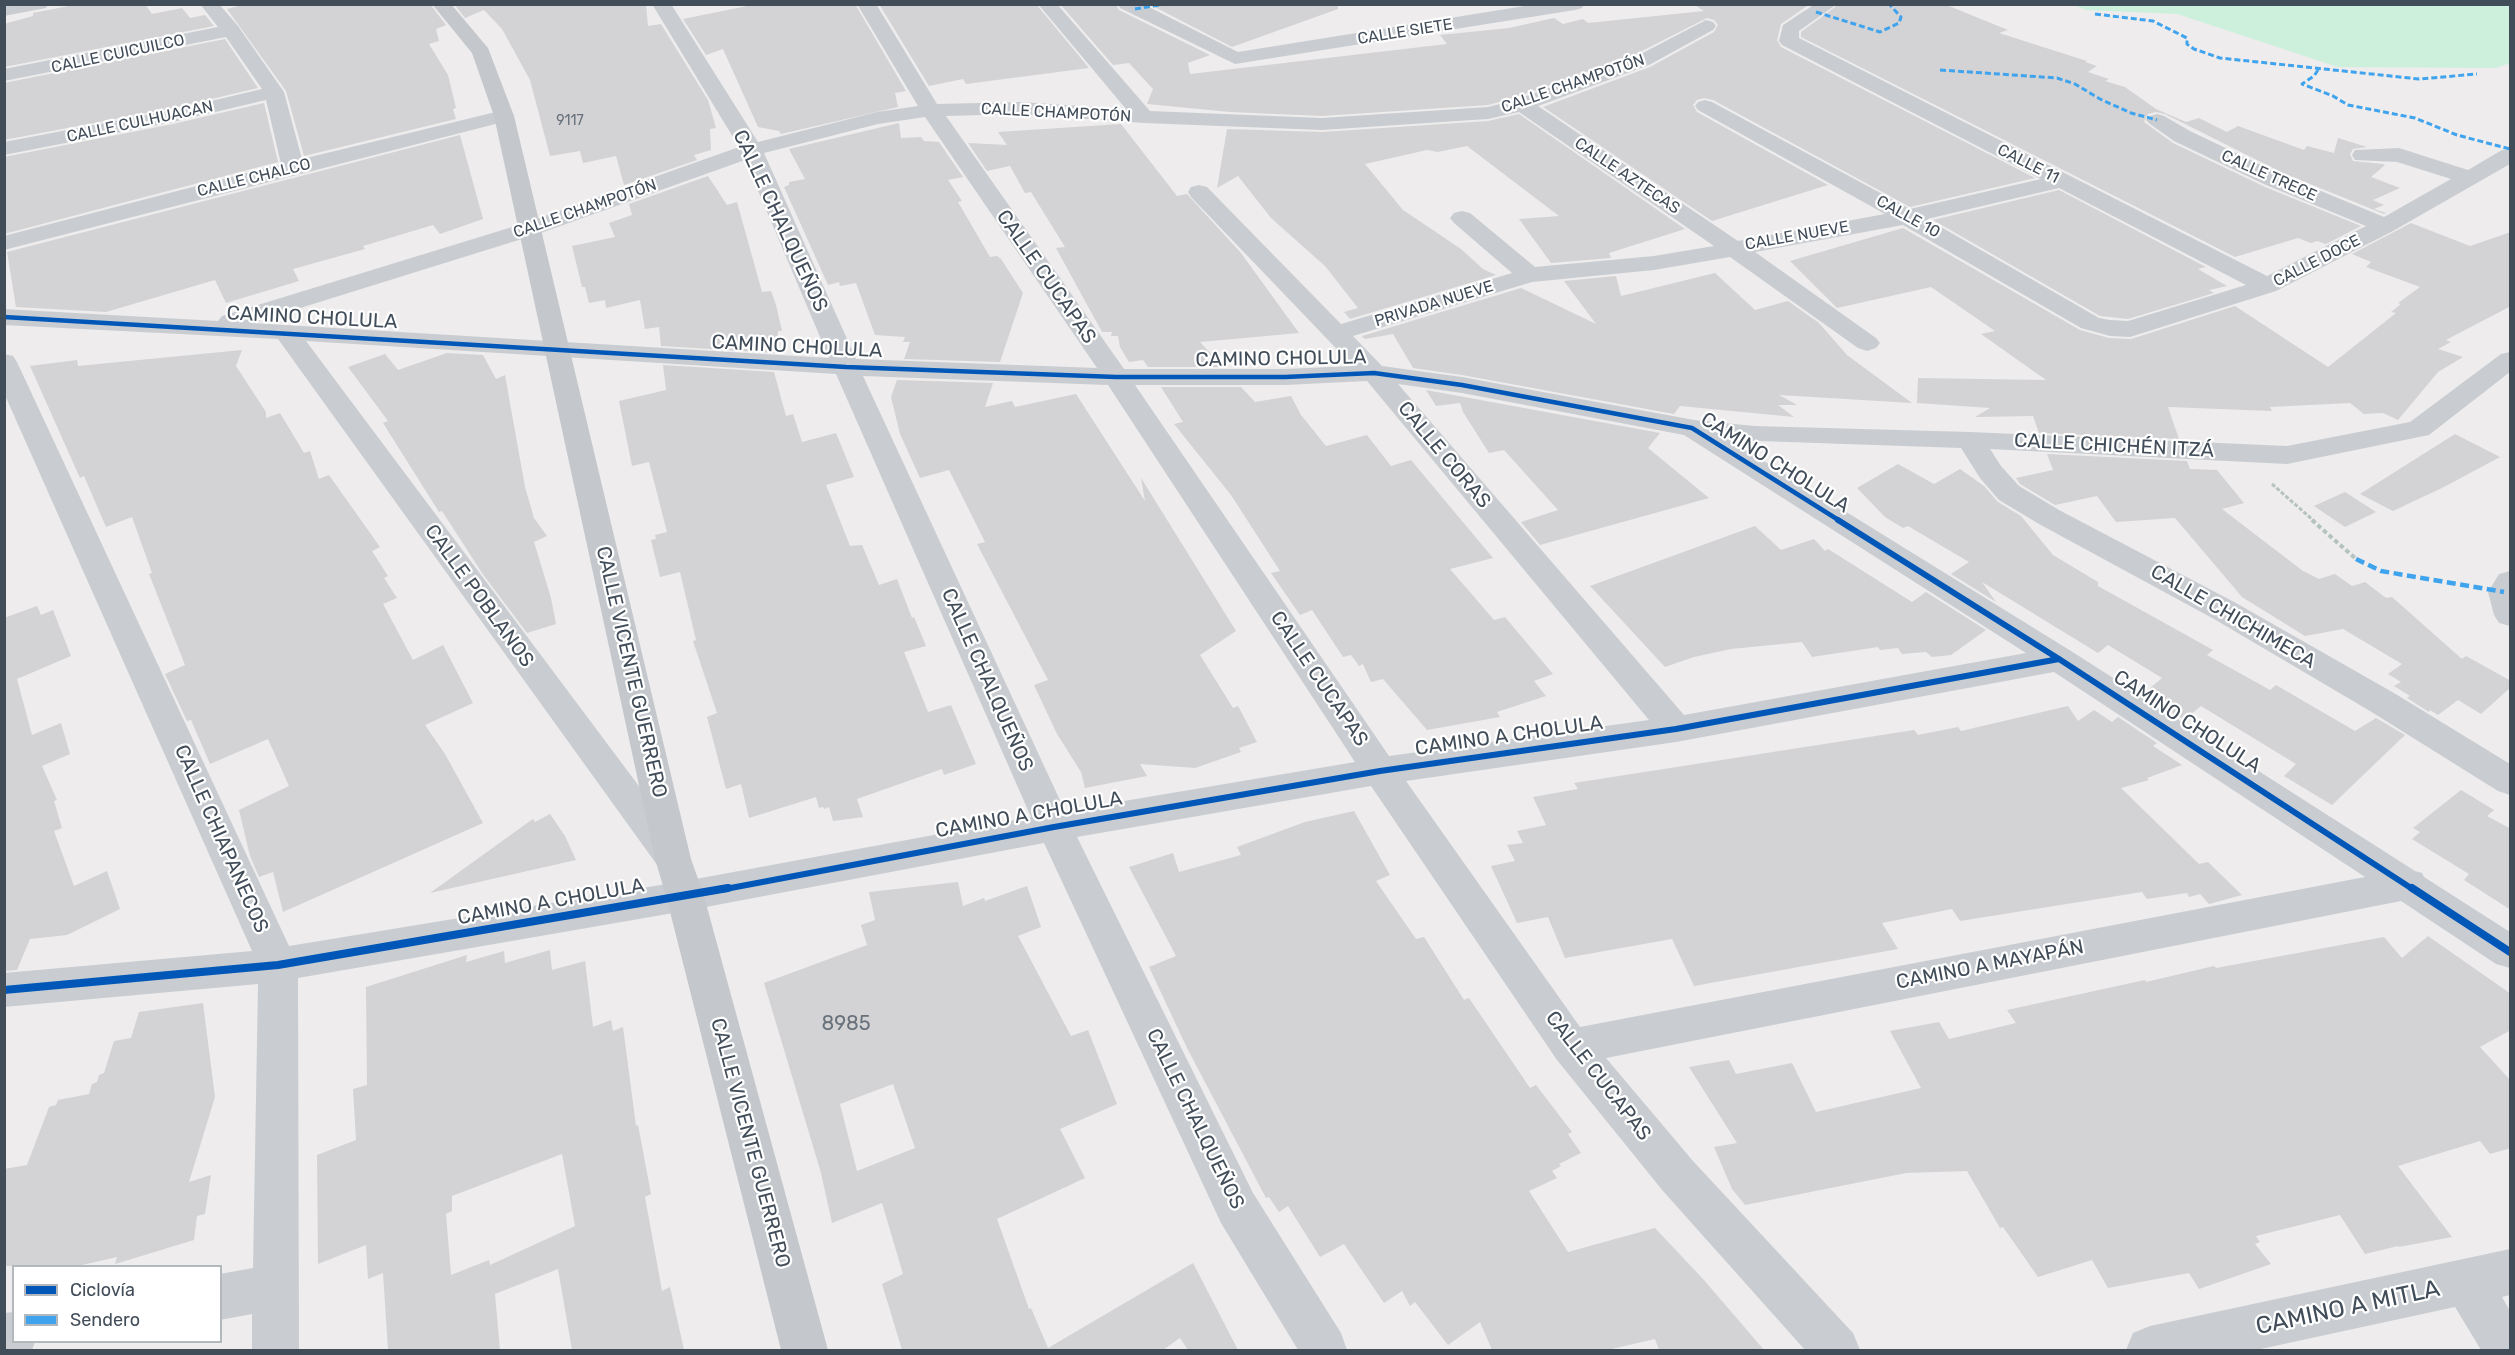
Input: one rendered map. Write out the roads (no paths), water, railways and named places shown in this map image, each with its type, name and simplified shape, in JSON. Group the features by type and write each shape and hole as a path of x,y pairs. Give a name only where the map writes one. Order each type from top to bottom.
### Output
{"main road":[{"name":"CALLE VICENTE GUERRERO","path":"441,4 481,52 504,116 673,859 685,896 805,1350"}],"street":[{"path":"4,10 39,4"},
{"path":"209,4 231,30 274,92 293,168"},
{"name":"CALLE CHALQUEÑOS","path":"662,4 752,150 846,367 1054,827 1237,1208 1324,1350"},
{"name":"CALLE CUCAPAS","path":"866,4 931,110 1116,377 1380,771 1571,1047 1678,1176 1836,1350"},
{"path":"1047,4 1144,117"},
{"name":"CALLE SIETE","path":"1127,4 1235,58 1575,4"},
{"name":"CALLE 11","path":"1828,4 1790,29 1789,41 2267,286"},
{"name":"CALLE CHAMPOTÓN","path":"206,328 530,230 752,150 877,118 931,110 1021,108 1144,117 1322,124 1488,113 1522,105 1642,61 1706,26"},
{"name":"CALLE CUICUILCO","path":"4,75 231,30"},
{"name":"CALLE CULHUACAN","path":"4,149 162,118 274,92"},
{"name":"CALLE AZTECAS","path":"1522,105 1867,343"},
{"name":"CALLE 10","path":"1705,106 1907,217 2090,323 2110,328"},
{"name":"CALLE CHALCO","path":"4,243 504,116"},
{"name":"CALLE TRECE","path":"2157,120 2182,136 2274,180 2385,226"},
{"path":"2363,155 2399,155 2471,178"},
{"name":"CALLE DOCE","path":"2110,328 2130,329 2267,286 2385,226 2511,155"},
{"name":"CALLE NUEVE","path":"1530,275 1654,263 1907,217 2062,181"},
{"name":"CALLE CORAS","path":"1199,192 1374,373 1676,729"},
{"path":"1462,218 1530,275"},
{"name":"PRIVADA NUEVE","path":"1337,333 1530,275"},
{"name":"CAMINO CHOLULA","path":"4,317 846,367 1116,377 1285,377 1374,373 1482,388 1692,428 2059,659 2511,952"},
{"name":"CALLE POBLANOS","path":"286,332 673,859"},
{"name":"CALLE CHICHÉN ITZÁ","path":"1692,428 1754,434 1970,440 2287,455 2419,429 2511,360"},
{"name":"CALLE CHIAPANECOS","path":"4,362 278,965 275,1350"},
{"name":"CALLE CHICHIMECA","path":"1970,440 1989,472 2009,493 2049,517 2225,611 2382,702 2511,781"},
{"path":"2511,581 2504,592 2511,615"},
{"name":"CAMINO A CHOLULA","path":"4,990 278,965 685,896 1054,827 1380,771 1676,729 2059,659"},
{"name":"CAMINO A MAYAPÁN","path":"1571,1047 2409,884"},
{"name":"CAMINO A MITLA","path":"2150,1350 2511,1272"},
{"path":"2466,1282 2508,1350"},
{"path":"222,1298 276,1287"}]}
